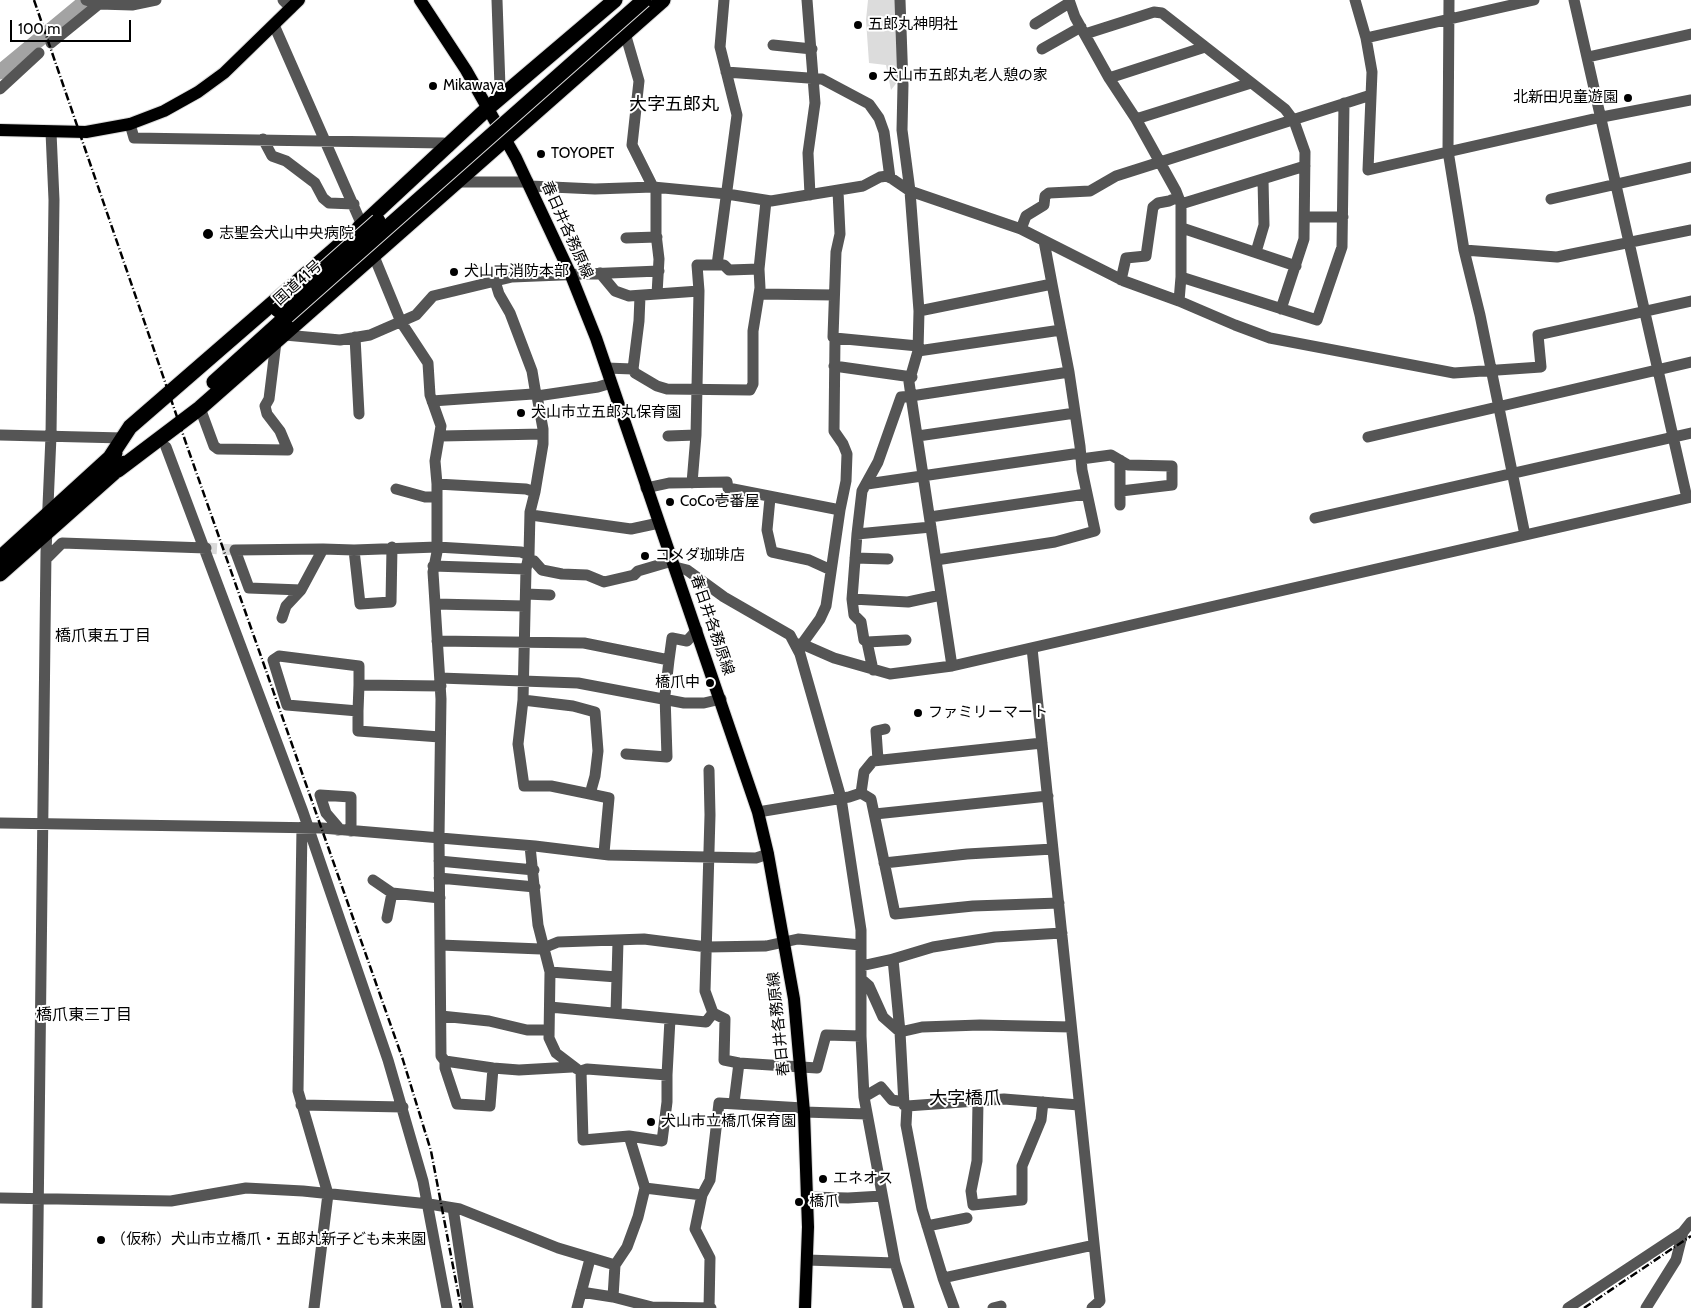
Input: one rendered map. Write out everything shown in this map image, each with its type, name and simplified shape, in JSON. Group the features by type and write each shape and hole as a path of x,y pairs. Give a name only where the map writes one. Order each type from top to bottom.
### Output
{"highway":[{"path":"113,464 123,438 130,427 363,225 449,147 488,108 615,0"},
{"name":"国道41号","path":"0,574 47,525 113,464 630,0"},
{"name":"国道41号","path":"283,313 644,0"},
{"path":"113,464 200,408 663,0"},
{"name":"国道41号","path":"0,558 47,525"}],"main road":[{"name":"春日井各務原線","path":"420,0 466,70 506,140 529,184 570,273 606,368 646,488 721,699 758,812 785,942 794,999 804,1110 807,1197 805,1308"},
{"path":"0,130 86,132 130,124 164,111 198,92 224,73 274,26 291,3"}],"street":[{"path":"86,0 132,5 156,0"},
{"path":"497,0 500,87"},
{"path":"716,265 737,115 720,47 724,0"},
{"path":"807,0 815,103 808,153 810,195"},
{"path":"900,0 903,85 902,130 910,192 919,310 918,348 912,377 909,382 952,666"},
{"path":"1355,0 1366,38 1372,72 1368,170 1602,117 1691,100"},
{"path":"1449,0 1448,151 1464,250 1492,370 1498,408 1525,535"},
{"path":"1366,38 1534,0"},
{"path":"433,566 534,561 542,570 562,574 587,575 604,582 673,564 687,570 724,597 790,635 799,644 834,658 873,670 890,674 910,673 952,666 1689,498 1673,437 1574,0"},
{"path":"1035,24 1069,1 1109,78 1136,119 1180,201 1182,228 1180,301"},
{"path":"51,43 100,2"},
{"path":"1042,49 1083,30 1154,12 1167,16 1285,109 1294,121 1302,141 1305,166 1305,217 1304,239 1281,310"},
{"path":"274,26 354,204 401,322 428,363 432,401 441,426 441,436 435,453 437,547 433,566 440,682 439,878 441,1056 445,1061 445,1068 457,1104 490,1106 493,1068"},
{"path":"625,33 639,81 632,146 654,187 658,271 657,294"},
{"path":"1588,57 1691,34"},
{"path":"773,45 812,49"},
{"path":"1109,78 1206,47"},
{"path":"0,89 39,53"},
{"path":"726,72 822,79 869,104 875,110 884,132 890,178"},
{"path":"1136,119 1250,82"},
{"path":"1021,229 1026,216 1044,205 1046,196 1049,193 1090,191 1116,176 1371,95"},
{"path":"1181,276 1281,310 1317,320 1342,246 1344,103"},
{"path":"130,124 134,138 443,143 449,147"},
{"path":"37,1308 46,559 52,436 54,200 51,132"},
{"path":"263,140 272,156 286,161 315,183 322,198 329,203 354,204"},
{"path":"1121,280 1126,258 1146,256 1153,207 1158,203 1180,201 1305,166"},
{"path":"1551,199 1691,167"},
{"path":"458,182 529,184 595,189 654,187 727,194 766,201 838,191 863,186 880,177 890,178 910,192 1021,229 1121,280 1180,301 1270,338 1454,374 1541,367 1538,335 1691,301"},
{"path":"1256,252 1264,225 1263,179"},
{"path":"799,644 824,614 846,481 847,454 834,431 834,294 836,252 840,234 838,191"},
{"path":"640,296 633,369 635,373 661,388 750,390 753,384 753,331 759,294 759,269 766,201"},
{"path":"1305,217 1343,217"},
{"path":"1182,228 1296,266"},
{"path":"1464,250 1557,258 1691,230"},
{"path":"626,238 656,237"},
{"path":"936,560 1055,542 1094,531 1086,494 1069,372 1044,241"},
{"path":"692,483 696,435 699,291 697,265 724,265 729,270 759,269"},
{"path":"200,408 214,446 218,449 288,450 280,431 267,414 265,406 269,399 280,338 340,340 370,335 420,312 433,296 512,277 549,276 570,273 658,271"},
{"path":"600,273 622,295 640,296 699,291"},
{"path":"495,281 499,294 510,312 532,371 543,434 542,458 531,515 525,600 523,681 518,744 524,786 551,786 609,798 604,854"},
{"path":"919,310 1052,284"},
{"path":"759,294 834,294"},
{"path":"835,338 918,348 1061,330"},
{"path":"355,337 359,414"},
{"path":"257,358 271,383"},
{"path":"1368,437 1691,362"},
{"path":"834,366 912,377"},
{"path":"606,368 633,369"},
{"path":"873,670 861,622 854,615 852,599 860,499 901,397 1069,372"},
{"path":"432,401 533,394 536,396 598,387 611,383"},
{"path":"918,436 1075,413"},
{"path":"1315,518 1691,433"},
{"path":"0,434 123,438"},
{"path":"441,436 543,434"},
{"path":"668,436 696,435"},
{"path":"166,447 206,548 403,1107 429,1204 447,1308"},
{"path":"867,484 1081,456 1111,455 1128,465 1172,466 1172,485 1121,491"},
{"path":"1120,460 1120,505"},
{"path":"646,488 670,483 727,482 728,488 770,498 840,510"},
{"path":"437,484 526,489 535,492"},
{"path":"396,489 425,497 437,497"},
{"path":"858,534 1086,494"},
{"path":"770,498 768,530 772,552 809,560 831,570"},
{"path":"531,515 604,527 631,529 659,523"},
{"path":"46,559 62,544 206,548"},
{"path":"301,590 249,588 235,550 354,550 392,547 437,547 521,552 528,561"},
{"path":"354,550 360,604 391,602 392,547"},
{"path":"282,618 286,606 301,590 323,550"},
{"path":"855,558 888,559"},
{"path":"435,604 525,600 550,595"},
{"path":"852,599 908,602 941,595"},
{"path":"626,754 667,757 665,700 672,638 687,641 696,630"},
{"path":"867,642 906,640"},
{"path":"437,641 584,643 669,660"},
{"path":"799,644 841,798 859,914 861,945 860,1036 864,1097 895,1263 909,1308"},
{"path":"1032,648 1094,1246 1097,1306"},
{"path":"358,711 287,705 272,660 278,656 360,666 358,731 440,737"},
{"path":"359,685 523,681 578,683 696,704 721,699"},
{"path":"522,700 573,706 595,712 598,751 595,776 590,794"},
{"path":"878,760 876,731 885,729"},
{"path":"861,792 864,772 873,761 1042,743"},
{"path":"709,770 710,815 705,992 713,1013 725,1018 724,1060 739,1063 817,1068 826,1035 860,1036"},
{"path":"758,812 841,798 861,792"},
{"path":"861,792 871,799 895,914 973,906 1059,902"},
{"path":"338,830 338,827 326,813 320,796 351,797 351,831"},
{"path":"875,814 1048,796"},
{"path":"0,823 304,828 439,837 604,854 756,858 768,854"},
{"path":"304,828 298,1091 300,1105 328,1194 314,1308"},
{"path":"530,846 534,870 538,925 546,947 550,972 548,1030 552,1048 576,1069 583,1140 629,1136 662,1140 667,1102 670,1019"},
{"path":"884,863 967,854 1053,849"},
{"path":"439,861 534,870"},
{"path":"439,878 535,887"},
{"path":"372,880 392,893 440,898"},
{"path":"387,918 392,893"},
{"path":"861,966 893,959 932,947 995,937 1062,933"},
{"path":"440,945 541,949 558,942 644,940 706,947 766,946 798,938 861,945"},
{"path":"616,1013 618,941"},
{"path":"893,959 906,1125 922,1209 954,1308"},
{"path":"550,972 617,977"},
{"path":"861,979 869,986 883,1017 900,1032"},
{"path":"550,1007 706,1022 713,1013"},
{"path":"441,1016 489,1021 527,1030 548,1030"},
{"path":"900,1032 922,1027 980,1025 1072,1027"},
{"path":"445,1061 519,1070 587,1069 667,1075"},
{"path":"734,1103 739,1063"},
{"path":"864,1097 881,1087 892,1100 905,1104 1004,1099 1080,1105"},
{"path":"978,1101 977,1161 971,1191 973,1204 1022,1200 1022,1166 1041,1120 1043,1102"},
{"path":"581,1292 613,1297 652,1308 710,1308 710,1258 695,1230 702,1194 710,1180 719,1104 734,1103 867,1114"},
{"path":"300,1105 403,1107"},
{"path":"613,1297 615,1266 627,1247 638,1218 645,1188 629,1136"},
{"path":"0,1198 37,1197 171,1201 246,1188 429,1204 453,1208 590,1259 615,1266"},
{"path":"645,1188 702,1194"},
{"path":"807,1197 848,1198 882,1196"},
{"path":"453,1208 468,1308"},
{"path":"928,1226 967,1218"},
{"path":"1568,1308 1683,1232 1691,1222"},
{"path":"1646,1308 1676,1260 1683,1232"},
{"path":"943,1278 1094,1246"},
{"path":"577,1308 590,1259"},
{"path":"807,1260 895,1263"}],"shaded area":[{"path":"868,0 895,0 898,81 891,90 886,65 869,63 866,20"}],"waterway":[{"path":"0,72 87,0"}],"tunnel":[{"path":"206,548 235,550"}],"railway":[{"path":"34,0 187,446 403,1060 431,1151 461,1308"},
{"path":"1584,1308 1691,1236"}],"place":[{"name":"五郎丸神明社","path":"858,25"},
{"name":"犬山市五郎丸老人憩の家","path":"873,76"},
{"name":"Mikawaya","path":"433,86"},
{"name":"北新田児童遊園","path":"1628,98"},
{"name":"TOYOPET","path":"541,154"},
{"name":"志聖会犬山中央病院","path":"208,234"},
{"name":"犬山市消防本部","path":"454,272"},
{"name":"犬山市立五郎丸保育園","path":"521,413"},
{"name":"CoCo壱番屋","path":"670,502"},
{"name":"コメダ珈琲店","path":"645,556"},
{"name":"橋爪中","path":"710,683"},
{"name":"ファミリーマート","path":"918,713"},
{"name":"犬山市立橋爪保育園","path":"651,1122"},
{"name":"エネオス","path":"823,1179"},
{"name":"橋爪","path":"799,1202"},
{"name":"（仮称）犬山市立橋爪・五郎丸新子ども未来園","path":"101,1240"}],"district":[{"name":"大字五郎丸","path":"674,105"},
{"name":"橋爪東五丁目","path":"103,636"},
{"name":"橋爪東三丁目","path":"84,1015"},
{"name":"大字橋爪","path":"965,1099"}]}
